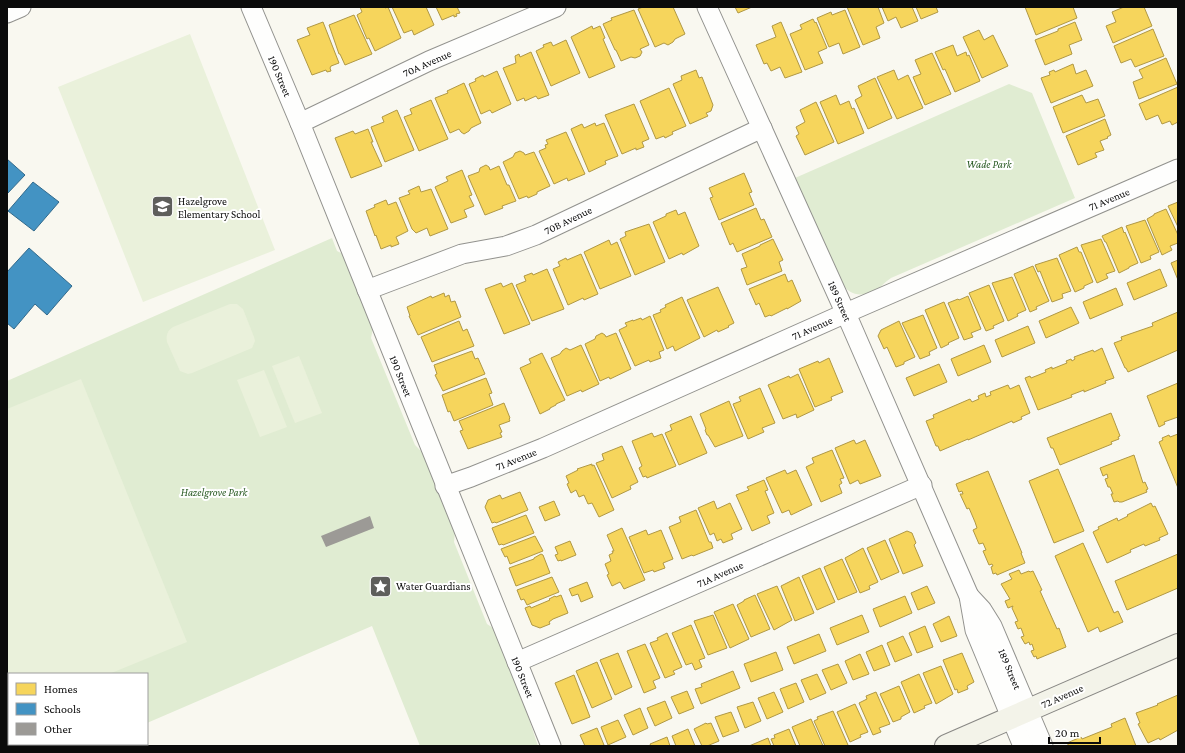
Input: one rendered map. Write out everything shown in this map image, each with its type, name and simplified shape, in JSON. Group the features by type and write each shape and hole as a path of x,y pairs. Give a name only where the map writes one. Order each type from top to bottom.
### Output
{"main road":[{"name":"72 Avenue","path":"946,746 1178,645"}],"street":[{"path":"7,13 21,7"},
{"name":"190 Street","path":"251,7 300,123 551,746"},
{"name":"70A Avenue","path":"300,123 429,61 556,7"},
{"name":"189 Street","path":"706,7 846,313 970,596 982,610 992,626 1020,714 1023,746"},
{"name":"70B Avenue","path":"367,290 462,254 506,246 536,235 762,128"},
{"name":"71 Avenue","path":"445,486 471,478 543,448 846,313 1178,169"},
{"name":"71A Avenue","path":"517,662 922,485"},
{"name":"189 Street","path":"1020,714 1043,746"}],"green space":[{"path":"190,34 275,250 143,302 58,87"},
{"name":"Wade Park","path":"1009,84 1032,93 1075,198 891,278 873,291 858,294 849,291 841,282 795,178"},
{"name":"Hazelgrove Park","path":"332,238 337,251 343,254 373,328 371,338 415,445 423,453 455,532 454,542 487,624 493,628 523,701 538,746 420,746 372,626 148,723 148,673 8,673 8,745 96,745 7,746 7,381"},
{"path":"230,304 237,304 243,309 255,341 252,348 192,373 188,374 180,371 167,342 169,330"},
{"path":"299,356 322,413 295,423 272,366"},
{"path":"264,370 287,427 260,437 237,380"},
{"path":"81,379 187,642 111,673 8,673 8,675 7,409"}],"building: Homes":[{"path":"360,7 388,7 401,38 375,51 369,38 367,39 357,15 362,12"},
{"path":"392,7 426,7 434,25 414,35 412,30 404,33"},
{"path":"436,7 457,7 460,13 456,14 457,16 454,17 454,15 442,20"},
{"path":"643,7 673,7 685,34 675,39 668,45 664,43 655,47 638,9"},
{"path":"735,7 752,7 738,13"},
{"path":"847,7 878,7 884,23 876,27 880,38 863,45"},
{"path":"882,7 912,7 918,21 901,28 896,17 888,21"},
{"path":"916,7 936,7 938,12 921,19"},
{"path":"1025,7 1073,7 1077,18 1036,35"},
{"path":"1124,7 1144,7 1152,26 1113,43 1106,26 1116,22 1112,12"},
{"path":"634,10 649,45 640,49 642,52 640,56 635,58 631,57 621,61 603,24 612,20 611,18"},
{"path":"845,10 860,47 843,54 839,43 829,47 817,18 831,12 832,15"},
{"path":"354,15 372,54 345,65 339,54 329,25"},
{"path":"813,19 815,23 816,22 827,48 818,52 823,63 805,70 790,34 802,29 800,25"},
{"path":"323,22 339,63 331,66 331,71 327,72 326,70 312,75 297,40 310,35 307,28"},
{"path":"781,22 802,72 785,78 780,67 771,71 767,63 764,64 756,45 776,37 772,26"},
{"path":"1075,22 1082,40 1069,45 1072,54 1045,65 1035,40 1058,31 1058,29"},
{"path":"592,26 593,29 600,26 605,38 603,39 615,67 589,78 571,37"},
{"path":"1153,29 1164,56 1135,67 1131,59 1121,63 1114,46"},
{"path":"979,30 984,40 993,35 1008,66 982,78 963,37"},
{"path":"566,40 580,73 551,86 536,51 544,47 543,45 551,42 553,46"},
{"path":"953,45 957,56 966,52 967,56 969,55 980,81 955,92 945,69 943,70 935,52"},
{"path":"531,52 549,95 538,99 536,96 525,101 524,98 517,101 503,68 516,63 515,56 519,54 520,57"},
{"path":"932,53 951,94 925,105 913,77 921,74 915,60"},
{"path":"1166,58 1177,84 1139,99 1133,82 1143,78 1139,70"},
{"path":"1073,64 1076,74 1086,70 1093,86 1051,103 1041,78 1050,75 1049,72 1054,70 1055,72"},
{"path":"696,70 699,78 702,77 713,105 711,111 706,113 708,116 690,124 673,84 682,80 681,76"},
{"path":"894,70 898,80 908,75 923,108 897,119 877,77"},
{"path":"497,71 511,104 492,113 490,110 481,114 469,84 476,81 475,79 483,75 484,77"},
{"path":"875,78 892,118 868,129 855,100 862,96 858,86"},
{"path":"464,83 481,123 471,128 464,134 459,129 450,133 435,98 448,93 447,91"},
{"path":"1178,87 1178,122 1172,125 1170,121 1162,124 1158,115 1146,120 1139,104"},
{"path":"669,88 686,126 672,132 673,134 665,138 664,136 656,139 640,101"},
{"path":"836,95 840,105 849,101 852,109 854,108 864,133 838,144 820,102"},
{"path":"1082,95 1086,103 1098,99 1105,116 1063,133 1053,107"},
{"path":"431,100 448,139 419,151 404,117 412,114 410,109"},
{"path":"816,102 834,142 805,155 796,136 799,134 796,127 805,122 800,110"},
{"path":"634,104 649,139 642,142 644,147 636,150 636,148 622,154 605,115"},
{"path":"397,110 414,150 385,162 371,127 384,122 382,117"},
{"path":"1105,119 1111,135 1100,141 1104,150 1095,153 1097,157 1078,165 1066,136"},
{"path":"595,123 596,126 604,123 618,156 605,161 606,164 589,172 571,129 582,124 584,128"},
{"path":"368,129 373,142 371,142 382,166 351,178 335,138 353,131 355,134"},
{"path":"566,132 585,174 568,181 567,178 554,184 539,151 546,148 545,145 548,144 546,140"},
{"path":"520,151 525,155 534,152 550,186 528,198 527,196 519,199 503,162 513,157 515,153"},
{"path":"486,165 490,170 499,166 516,201 502,206 503,208 485,215 468,176 479,172 480,168"},
{"path":"462,170 472,195 469,196 474,206 464,210 467,217 451,223 435,187 448,181 446,177"},
{"path":"744,173 752,192 749,193 754,205 719,220 710,198 713,197 709,188"},
{"path":"419,186 421,192 431,189 448,229 430,236 427,228 416,233 412,229 399,198 410,194 408,191"},
{"path":"386,200 388,205 396,202 408,231 396,237 399,244 381,249 366,211 375,207 374,205"},
{"path":"1178,202 1178,227 1168,206"},
{"path":"756,208 761,220 764,219 772,237 737,252 733,243 730,245 721,223"},
{"path":"1166,209 1178,235 1178,243 1170,246 1172,250 1162,255 1147,219"},
{"path":"676,210 678,215 685,212 699,246 683,255 682,253 669,259 653,222"},
{"path":"1145,220 1159,252 1150,256 1151,259 1141,263 1126,226"},
{"path":"649,224 665,262 635,275 620,239 626,236 625,232"},
{"path":"1122,227 1138,263 1119,273 1102,236"},
{"path":"773,239 783,260 779,262 782,271 747,285 741,269 747,267 742,254"},
{"path":"1101,239 1115,271 1106,274 1108,278 1097,283 1081,245"},
{"path":"609,240 611,245 617,242 631,276 600,289 584,252"},
{"path":"1077,247 1079,252 1081,252 1093,282 1075,292 1059,255"},
{"path":"581,254 598,294 584,300 583,298 568,305 553,269 560,266 558,262"},
{"path":"1057,258 1071,291 1062,294 1063,298 1052,302 1040,271 1038,272 1035,265"},
{"path":"1178,260 1178,280 1171,263"},
{"path":"1033,266 1049,301 1036,307 1037,309 1030,312 1014,274"},
{"path":"547,269 564,309 532,321 516,285 526,281 524,276 532,273 533,275"},
{"path":"1160,269 1167,286 1134,300 1127,283"},
{"path":"785,274 788,282 792,280 801,301 787,309 765,317 759,303 756,305 749,289"},
{"path":"1012,277 1026,310 1017,314 1018,316 1008,321 992,283"},
{"path":"501,283 503,287 512,283 530,324 504,334 485,289"},
{"path":"989,285 1004,321 993,326 994,328 986,331 969,293"},
{"path":"718,287 734,323 728,326 729,327 718,332 717,330 704,337 687,300"},
{"path":"1116,288 1123,305 1090,319 1083,302"},
{"path":"444,293 445,297 449,295 451,302 455,301 461,317 418,335 409,316 407,307 431,296 432,298"},
{"path":"968,296 981,329 971,333 973,337 964,340 948,303"},
{"path":"682,297 700,338 675,351 673,346 667,349 653,315 661,312 660,310 666,307 665,305"},
{"path":"944,302 959,338 941,348 925,310"},
{"path":"1071,307 1079,323 1046,338 1039,321"},
{"path":"1178,312 1178,350 1128,372 1114,343 1122,340 1121,337 1153,326 1152,323"},
{"path":"923,315 937,348 929,352 930,355 920,359 902,323"},
{"path":"650,316 664,350 659,352 661,358 650,362 649,360 635,366 619,330 627,326 625,323 641,318 642,320"},
{"path":"459,321 463,331 467,329 474,346 432,362 421,337"},
{"path":"899,321 915,357 896,367 887,347 884,349 878,336 881,330"},
{"path":"1028,326 1035,343 1002,357 995,340"},
{"path":"602,333 606,337 616,333 631,369 610,379 609,377 600,381 585,344 595,339 596,336"},
{"path":"581,345 599,384 582,392 581,390 567,396 551,358 560,354 566,348 570,350"},
{"path":"984,345 991,362 958,376 951,359"},
{"path":"1102,348 1114,378 1105,381 1106,383 1084,392 1084,390 1071,395 1072,397 1038,410 1025,378 1030,376 1031,378 1046,372 1045,370 1052,367 1052,369 1067,363 1066,361 1071,359 1072,361 1075,359 1074,357 1093,350 1094,352"},
{"path":"472,351 475,359 478,358 485,374 443,391 435,375 437,374 434,365"},
{"path":"542,353 565,400 540,414 520,368 531,363 529,359"},
{"path":"829,358 843,392 831,397 832,400 815,407 799,369 818,361 819,363"},
{"path":"939,364 947,382 914,396 906,378"},
{"path":"798,374 814,410 797,418 796,414 783,419 768,385 789,376 790,378"},
{"path":"486,378 492,393 489,394 493,405 454,421 450,411 448,412 442,395"},
{"path":"1178,383 1178,417 1164,422 1165,424 1159,427 1147,396"},
{"path":"1008,385 1010,389 1019,385 1030,413 1013,423 1012,421 940,451 938,446 936,446 926,421 934,418 933,415 970,399 972,402 979,399 978,396 985,393 986,397 991,395 990,392"},
{"path":"760,388 775,423 762,428 764,432 748,439 733,404 741,401 739,397"},
{"path":"729,401 743,436 715,447 707,435 700,414"},
{"path":"504,403 510,421 499,425 502,432 500,433 502,437 468,449 460,431 463,430 459,421"},
{"path":"1111,413 1120,436 1118,437 1119,439 1111,442 1112,444 1060,465 1047,438"},
{"path":"691,416 707,453 679,465 665,433 672,430 670,425"},
{"path":"652,433 654,437 662,434 676,466 647,478 646,476 643,477 639,468 642,466 632,441"},
{"path":"1178,434 1178,488 1159,442 1163,440 1162,438 1169,435 1170,437"},
{"path":"854,440 856,444 865,440 881,476 860,484 858,480 850,484 835,448"},
{"path":"622,446 638,482 630,486 631,489 612,498 596,463 604,460 602,454"},
{"path":"832,450 844,478 840,479 842,483 839,485 842,493 821,502 806,467 814,463 812,458"},
{"path":"1134,455 1143,483 1145,482 1148,489 1146,490 1147,492 1122,502 1114,502 1111,494 1113,494 1105,479 1108,478 1107,474 1103,476 1100,468"},
{"path":"592,464 592,466 594,465 614,510 599,517 592,503 588,504 584,495 579,497 576,490 571,493 567,484 569,483 566,476 578,470 577,469"},
{"path":"1058,469 1084,531 1054,543 1029,481"},
{"path":"785,470 787,474 796,470 812,505 791,515 789,510 782,513 766,478"},
{"path":"988,471 1025,563 997,575 996,573 993,574 991,567 993,566 992,564 989,565 983,551 986,550 983,543 979,544 973,530 977,528 975,522 969,508 967,509 960,494 963,494 962,491 959,492 956,484"},
{"path":"764,480 768,490 765,491 774,513 767,516 770,523 752,531 736,495 749,490 747,487"},
{"path":"520,492 528,510 496,523 492,523 485,507 488,500 500,495 502,499"},
{"path":"554,501 560,515 545,521 539,507"},
{"path":"714,501 717,509 730,503 742,529 731,534 733,539 723,543 721,539 717,541 714,533 710,535 698,508"},
{"path":"1151,503 1153,507 1155,506 1168,534 1159,538 1160,540 1145,546 1144,544 1130,550 1131,552 1107,563 1093,532 1099,529 1098,527 1117,518 1118,521"},
{"path":"696,510 709,542 711,542 713,548 682,559 669,527 681,522 679,517"},
{"path":"526,515 534,533 503,545 499,545 492,528"},
{"path":"622,528 645,580 624,589 620,582 612,586 607,575 609,574 605,564 611,561 609,555 613,553 612,551 614,551 607,535"},
{"path":"646,530 648,535 661,530 673,559 663,563 665,568 654,572 653,570 644,573 629,537"},
{"path":"907,531 912,533 916,543 914,545 923,566 903,574 889,539"},
{"path":"535,536 543,551 510,564 507,556 505,557 501,549"},
{"path":"885,540 899,572 881,580 867,548"},
{"path":"570,541 576,555 558,561 555,555 558,554 555,547"},
{"path":"1083,543 1114,613 1118,611 1123,622 1100,632 1098,627 1088,632 1055,556"},
{"path":"863,548 878,582 869,586 870,589 860,593 845,558"},
{"path":"541,554 543,555 550,573 516,586 509,568 534,559"},
{"path":"1178,554 1178,588 1127,610 1115,581"},
{"path":"842,559 857,592 838,600 824,567"},
{"path":"820,568 835,602 817,610 802,576"},
{"path":"1019,570 1021,574 1033,571 1042,590 1040,591 1057,629 1059,628 1066,647 1037,659 1031,651 1034,650 1032,644 1030,645 1029,642 1025,644 1021,637 1024,636 1021,628 1018,629 1015,622 1018,621 1012,608 1013,606 1008,608 1005,601 1010,599 1001,584 1012,579 1009,574"},
{"path":"552,577 559,592 527,605 524,599 521,600 517,590"},
{"path":"799,577 814,613 795,621 781,586"},
{"path":"587,582 593,597 581,602 578,594 572,596 569,589"},
{"path":"777,586 792,620 774,630 757,594"},
{"path":"927,586 935,603 918,610 911,593"},
{"path":"561,595 568,613 553,619 549,622 550,624 540,628 532,625 525,608 530,606 531,608 550,600 549,599 555,596"},
{"path":"755,595 770,629 751,637 737,605"},
{"path":"905,596 912,613 880,627 873,609"},
{"path":"733,604 749,639 730,648 714,612"},
{"path":"713,615 727,648 708,655 694,621"},
{"path":"862,615 869,632 837,645 830,628"},
{"path":"949,616 957,636 941,642 933,624"},
{"path":"691,625 705,658 699,660 702,667 695,670 692,663 686,665 672,633"},
{"path":"925,626 933,647 917,653 909,633"},
{"path":"667,633 682,667 673,671 675,674 665,678 650,643 658,640 657,638"},
{"path":"819,634 826,651 794,664 787,647"},
{"path":"903,636 912,655 895,662 887,643"},
{"path":"645,644 660,678 653,681 656,688 644,693 627,651"},
{"path":"882,645 890,665 874,671 866,652"},
{"path":"776,652 783,670 751,682 744,664"},
{"path":"618,653 632,687 615,695 600,660"},
{"path":"962,653 974,682 967,686 968,689 958,693 957,689 955,690 943,660"},
{"path":"860,654 869,674 853,680 845,661"},
{"path":"597,662 612,699 592,708 576,671"},
{"path":"838,664 847,683 831,690 822,670"},
{"path":"941,666 953,694 936,704 923,673"},
{"path":"733,671 740,688 701,704 695,689 702,687 701,684"},
{"path":"817,674 826,693 810,700 801,680"},
{"path":"919,674 932,703 924,706 925,708 914,713 901,682"},
{"path":"574,675 590,717 572,724 555,683"},
{"path":"796,683 804,702 788,709 780,689"},
{"path":"899,686 910,712 901,717 901,719 893,722 880,694"},
{"path":"687,691 694,708 679,714 671,697"},
{"path":"774,692 783,712 767,719 758,698"},
{"path":"876,692 890,724 879,728 881,732 873,735 859,703 867,699 866,696"},
{"path":"1178,695 1178,730 1160,740 1159,738 1148,743 1138,724 1140,723 1136,713 1158,705 1157,704"},
{"path":"665,701 672,718 655,726 647,708"},
{"path":"753,702 761,721 745,728 737,707"},
{"path":"855,704 868,732 860,735 861,737 850,742 837,712"},
{"path":"640,708 648,728 633,735 624,715"},
{"path":"833,711 848,745 846,746 825,746 814,721 818,719 817,717"},
{"path":"731,712 739,731 723,737 715,717"},
{"path":"1125,718 1136,746 1069,746 1067,743 1081,737 1082,739 1112,727 1111,724"},
{"path":"811,719 823,746 800,746 792,727"},
{"path":"618,720 626,737 608,745 601,727"},
{"path":"706,723 711,723 719,741 707,746 702,746 694,729"},
{"path":"597,728 604,745 585,746 580,735"},
{"path":"688,729 695,746 676,746 672,736"},
{"path":"789,729 796,746 774,746 771,739 775,738 774,735"},
{"path":"667,737 670,746 651,746 650,744"},
{"path":"768,738 771,746 749,746"}],"building: Schools":[{"path":"7,159 25,175 7,194"},
{"path":"33,182 59,202 34,231 8,211"},
{"path":"29,248 72,286 47,315 35,304 14,329 7,323 7,272"}],"building: Other":[{"path":"370,516 374,528 326,547 321,536"}],"place":[{"name":"Hazelgrove Elementary School","path":"163,207"},
{"name":"Water Guardians","path":"381,586"}]}
